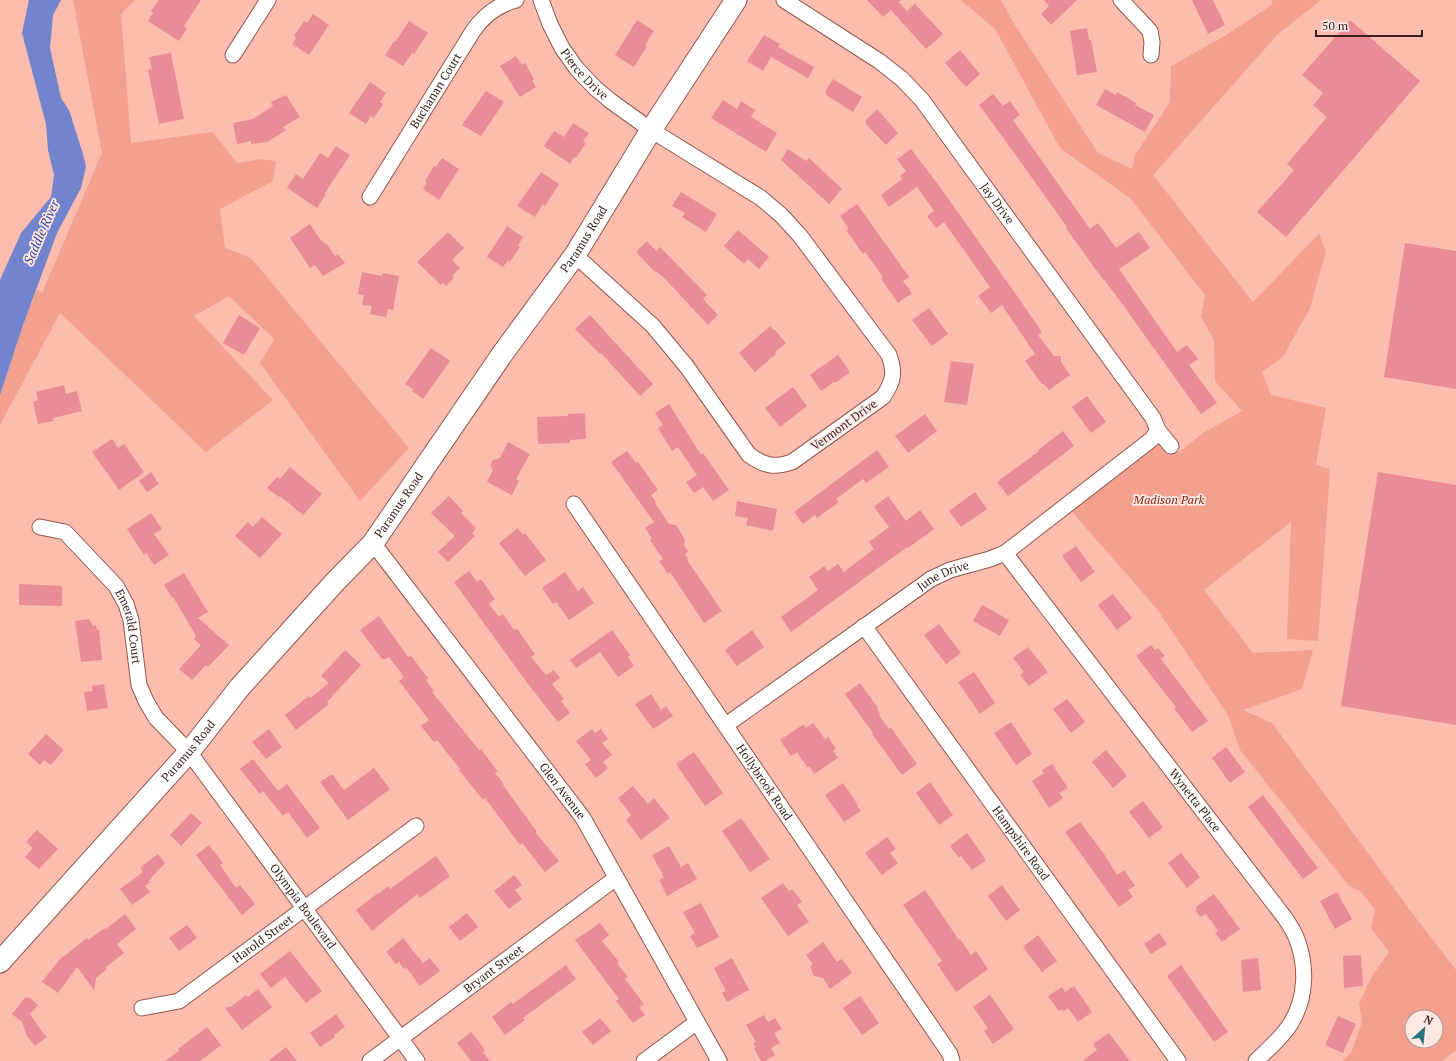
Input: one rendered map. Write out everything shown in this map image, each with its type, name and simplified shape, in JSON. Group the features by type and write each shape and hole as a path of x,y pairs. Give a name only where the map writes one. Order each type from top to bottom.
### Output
{"main road":[{"name":"Paramus Road","path":"0,962 189,752 240,687 335,582 373,543 503,353 575,255 651,130 736,0"}],"street":[{"path":"233,55 268,0"},
{"name":"Buchanan Court","path":"370,197 481,20 492,10 505,3 516,0"},
{"name":"Pierce Drive","path":"541,0 550,24 562,48 577,69 595,88 651,130"},
{"name":"Jay Drive","path":"784,0 879,61 902,79 922,100 1153,418 1158,430 1171,446"},
{"path":"1121,0 1150,31 1152,42 1151,55"},
{"name":"Vermont Drive","path":"575,255 653,326 687,367 749,455 759,462 769,466 781,466 792,462 883,397 890,387 893,376 893,364 889,354 802,237 782,216 761,198 651,130"},
{"name":"June Drive","path":"726,724 930,579 950,570 990,559 1005,553 1152,439 1158,430"},
{"name":"Hollybrook Road","path":"574,504 726,724 950,1054 952,1061"},
{"name":"Emerald Court","path":"40,527 64,532 116,586 126,604 131,620 139,685 146,701 156,718 189,752"},
{"name":"Glen Avenue","path":"373,543 583,818 719,1061"},
{"name":"Wynetta Place","path":"1005,553 1285,918 1296,936 1302,954 1304,973 1303,992 1299,1009 1291,1024 1280,1038 1256,1061"},
{"name":"Hampshire Road","path":"864,626 1178,1061"},
{"name":"Olympia Boulevard","path":"189,752 417,1061"},
{"name":"Harold Street","path":"142,1008 179,1001 416,826"},
{"name":"Bryant Street","path":"370,1061 616,878"},
{"path":"644,1061 697,1022"}],"green space":[{"path":"73,0 135,0 121,14 131,143 213,132 237,163 261,159 276,161 273,181 220,209 225,248 251,258 409,448 360,501 260,363 274,339 229,296 194,316 273,400 206,452 60,313 0,425 0,395 22,328 37,289 42,293 102,153"},
{"name":"Madison Park","path":"961,0 1001,0 1013,22 1098,153 1132,169 1135,155 1170,102 1171,66 1223,37 1273,4 1271,0 1321,0 1277,35 1153,175 1253,302 1319,234 1326,251 1310,308 1283,357 1262,372 1271,395 1326,408 1316,465 1330,469 1318,641 1287,639 1291,522 1204,590 1253,653 1313,650 1302,689 1243,710 1272,723 1456,970 1456,1050 1442,1061 1342,1061 1351,1053 1362,1022 1359,1003 1372,976 1389,952 1371,928 1375,909 1360,891 1349,886 1240,750 1228,715 1157,609 1066,505 1158,430 1178,453 1203,433 1242,411 1215,381 1214,340 1201,317 1205,295 1131,199 1060,148 995,29"}],"water":[{"name":"Saddle River","path":"29,0 61,0 53,15 50,48 61,98 69,110 86,167 81,188 57,233 22,328 0,395 0,280 21,233 51,197 54,175 48,150 46,124 22,33"}],"building":[{"path":"159,0 201,0 184,26 187,28 179,41 148,21 153,13 151,11"},
{"path":"867,0 902,0 899,2 907,11 915,4 943,34 926,49 891,10 883,17"},
{"path":"1044,0 1077,0 1051,25 1041,14 1049,6"},
{"path":"1192,0 1213,0 1225,25 1208,34"},
{"path":"313,14 329,25 309,55 292,44 296,38 294,36 304,21 307,23"},
{"path":"637,20 654,31 634,67 615,55"},
{"path":"1350,20 1420,81 1286,237 1257,212 1294,170 1287,164 1327,117 1313,105 1323,93 1302,75"},
{"path":"409,21 428,33 414,54 412,53 403,66 385,55"},
{"path":"1087,28 1089,40 1091,40 1097,72 1077,75 1070,31"},
{"path":"764,35 780,44 778,47 814,67 808,78 771,57 763,71 747,61"},
{"path":"960,50 980,74 966,87 945,63"},
{"path":"171,53 184,119 159,124 148,70 152,69 149,57"},
{"path":"516,56 522,65 525,63 534,79 532,80 536,87 520,97 500,66"},
{"path":"833,79 862,97 853,112 826,95 826,90"},
{"path":"370,82 386,93 380,102 383,104 374,118 371,116 366,124 349,113"},
{"path":"1105,89 1116,95 1117,92 1136,103 1135,105 1154,115 1145,132 1096,105"},
{"path":"486,91 504,102 481,136 462,125"},
{"path":"993,94 1003,106 1010,101 1020,115 1013,120 1090,229 1098,223 1116,248 1139,232 1150,248 1119,269 1177,352 1187,345 1198,359 1189,365 1217,403 1201,414 1115,294 1096,270 1066,228 1067,227 979,105"},
{"path":"286,95 300,117 283,127 286,130 267,142 251,144 251,141 237,144 233,123 253,119 273,106 271,102"},
{"path":"723,100 737,109 741,101 755,110 751,117 777,133 766,152 711,118"},
{"path":"877,109 898,133 886,145 866,124 866,120"},
{"path":"573,123 589,133 583,141 586,143 570,164 544,146 554,131 564,137"},
{"path":"336,146 350,155 317,208 287,188 296,174 303,179 320,153 328,158"},
{"path":"788,149 806,161 809,158 842,189 829,204 781,160"},
{"path":"911,149 940,187 1042,332 1038,335 1054,356 1061,356 1061,362 1070,375 1049,390 1044,384 1042,384 1025,361 1035,354 1002,305 991,313 978,296 990,287 944,222 936,228 927,216 934,211 917,187 889,207 881,195 902,179 900,176 906,171 897,159"},
{"path":"442,158 459,169 439,200 423,189 427,182 425,181 434,166 436,167"},
{"path":"541,172 559,184 545,206 543,204 535,217 517,206"},
{"path":"681,192 717,214 706,232 682,217 685,213 672,206"},
{"path":"857,204 909,277 903,281 912,293 898,303 881,279 883,277 865,252 863,254 846,230 849,229 840,216"},
{"path":"310,224 321,241 322,240 325,244 326,243 335,256 338,254 345,263 323,276 315,265 310,268 290,238"},
{"path":"507,226 523,237 518,245 520,247 510,262 508,260 503,267 487,257"},
{"path":"738,230 769,257 759,269 748,259 744,264 724,246"},
{"path":"448,232 464,248 452,260 460,268 452,276 454,278 446,286 443,283 441,285 417,262"},
{"path":"647,241 656,251 660,247 707,295 703,299 718,315 708,325 666,280 656,271 655,272 636,252"},
{"path":"1405,243 1456,251 1456,389 1384,377"},
{"path":"362,272 382,276 383,273 399,276 393,310 388,309 386,317 370,314 372,306 362,305 364,295 358,294"},
{"path":"929,308 948,334 932,346 912,320"},
{"path":"239,315 260,328 244,355 223,343"},
{"path":"590,315 653,384 640,396 601,353 600,354 575,329"},
{"path":"770,326 786,343 775,352 776,354 755,372 739,353"},
{"path":"431,348 450,361 423,399 405,384"},
{"path":"838,355 850,372 821,391 810,375"},
{"path":"951,361 974,364 967,405 944,402"},
{"path":"64,385 66,394 77,391 82,411 53,418 54,421 38,424 33,402 38,400 36,392"},
{"path":"793,387 807,406 780,427 765,408"},
{"path":"1087,396 1106,422 1091,433 1072,407"},
{"path":"669,404 701,455 703,453 729,490 713,501 703,487 694,493 686,482 697,475 678,447 672,451 658,428 663,425 655,413"},
{"path":"585,413 586,439 570,440 570,443 538,444 537,417 568,416 568,414"},
{"path":"925,414 937,431 908,453 895,436"},
{"path":"1063,431 1074,446 1008,496 997,482"},
{"path":"112,439 118,448 124,444 144,472 119,490 92,452"},
{"path":"508,442 530,454 516,479 519,481 512,495 487,482 493,470 490,465 493,460 500,458"},
{"path":"877,450 889,467 866,483 863,479 836,499 839,502 817,518 815,515 803,524 794,512"},
{"path":"627,451 636,463 638,462 658,490 651,495 656,502 655,503 669,524 676,525 680,531 685,540 684,546 688,551 685,554 688,559 687,560 722,611 704,623 670,572 668,574 659,561 663,559 650,540 652,538 645,528 654,522 611,462"},
{"path":"290,467 322,494 303,515 280,496 279,497 267,488 277,477 280,479"},
{"path":"151,472 159,484 147,492 139,481"},
{"path":"1378,472 1456,485 1456,725 1341,706"},
{"path":"975,492 987,509 961,527 949,511"},
{"path":"449,496 463,511 461,513 476,528 472,533 475,536 448,562 438,552 455,536 431,513"},
{"path":"888,496 906,521 920,510 934,529 791,632 781,617 818,590 809,577 824,566 828,571 838,564 844,572 874,549 869,542 889,527 874,507"},
{"path":"737,501 777,509 773,531 746,525 748,518 735,516"},
{"path":"151,513 162,529 154,534 169,555 154,565 146,553 144,555 127,529"},
{"path":"262,517 282,534 260,558 235,536 248,522 253,527"},
{"path":"518,528 523,535 525,533 546,560 525,576 499,543"},
{"path":"1076,546 1095,572 1081,582 1062,556"},
{"path":"469,571 477,582 481,579 495,599 489,604 499,617 503,614 514,630 517,629 535,654 531,657 546,675 554,670 560,678 552,684 564,699 561,701 570,713 558,722 528,684 454,582"},
{"path":"565,572 578,591 583,587 594,603 569,620 556,602 553,604 542,588"},
{"path":"184,573 208,612 198,618 229,645 208,667 206,665 192,680 179,669 201,645 194,639 196,636 173,597 172,598 164,585"},
{"path":"19,584 62,586 62,606 19,605"},
{"path":"1113,594 1132,618 1117,630 1098,605"},
{"path":"982,605 1009,620 1000,636 973,621"},
{"path":"379,616 408,657 411,656 428,678 426,680 434,691 432,692 479,750 481,749 498,772 495,773 504,784 503,785 537,832 536,833 559,861 545,872 522,843 520,845 485,798 483,800 437,740 434,742 421,726 429,720 399,681 404,677 389,657 382,659 360,630"},
{"path":"89,619 93,626 96,625 97,630 99,630 102,660 81,662 75,621"},
{"path":"939,624 961,653 946,664 924,635"},
{"path":"612,630 630,655 628,657 634,666 618,677 600,652 576,668 570,660"},
{"path":"752,630 764,647 737,666 725,650"},
{"path":"1151,645 1155,650 1158,648 1165,656 1161,659 1208,721 1192,732 1174,708 1176,707 1136,656"},
{"path":"1028,647 1048,672 1029,686 1020,675 1024,672 1013,658"},
{"path":"345,650 361,665 327,702 329,704 296,730 285,715 309,696 310,698 329,683 321,676"},
{"path":"974,672 995,703 980,714 958,682"},
{"path":"860,683 878,708 877,709 880,713 879,715 889,729 891,728 917,764 902,775 845,694"},
{"path":"104,684 108,708 87,711 84,692 93,691 92,686"},
{"path":"651,694 661,710 666,706 673,716 653,729 635,704"},
{"path":"1067,699 1085,722 1071,733 1053,709"},
{"path":"1011,722 1032,754 1016,765 994,733"},
{"path":"813,723 825,739 828,737 836,749 833,751 838,758 814,774 809,766 807,767 797,752 791,756 780,740 804,724 806,728"},
{"path":"269,729 282,747 266,759 252,742"},
{"path":"592,729 595,733 601,729 608,739 602,743 612,755 603,762 608,768 596,778 585,764 591,760 576,741"},
{"path":"46,734 64,750 51,765 44,760 40,765 28,754"},
{"path":"1226,747 1245,772 1230,783 1212,758"},
{"path":"1106,750 1127,776 1113,788 1092,762"},
{"path":"694,752 723,793 705,806 676,764"},
{"path":"253,759 278,791 287,784 320,828 307,838 288,812 283,816 263,791 260,794 240,769"},
{"path":"1052,764 1068,788 1059,793 1063,798 1049,808 1032,781 1044,773 1042,770"},
{"path":"374,768 390,789 348,820 320,782 332,774 344,790"},
{"path":"930,782 953,815 939,825 916,793"},
{"path":"843,783 861,811 844,822 825,795"},
{"path":"633,786 648,804 654,798 670,818 641,840 626,820 631,815 618,798"},
{"path":"1263,795 1318,868 1303,879 1248,807"},
{"path":"1143,801 1163,827 1149,838 1129,812"},
{"path":"191,813 202,823 181,846 170,835"},
{"path":"741,818 770,859 750,872 722,831"},
{"path":"1080,822 1104,854 1117,875 1124,870 1135,886 1128,890 1133,897 1119,907 1065,832"},
{"path":"37,830 58,849 39,869 25,857 33,848 26,842"},
{"path":"967,833 986,860 972,870 961,856 959,858 950,846"},
{"path":"887,837 896,849 890,853 898,863 882,875 865,853"},
{"path":"209,845 223,863 220,865 236,888 240,885 255,904 242,915 196,855"},
{"path":"669,846 681,867 688,863 697,879 667,896 659,880 664,877 652,855"},
{"path":"1181,853 1200,877 1187,888 1168,863"},
{"path":"158,854 165,863 145,886 150,892 132,905 120,889 143,872 140,868"},
{"path":"436,856 450,876 420,898 417,894 372,931 356,910 388,886 390,889"},
{"path":"514,875 522,885 515,890 522,899 509,909 494,891"},
{"path":"783,883 789,891 792,889 802,902 797,905 809,922 788,936 761,898"},
{"path":"1002,885 1020,910 1006,921 988,896"},
{"path":"925,890 959,940 960,939 971,955 976,951 988,969 956,992 937,964 942,961 903,905"},
{"path":"1337,892 1352,919 1335,929 1320,901"},
{"path":"1214,894 1240,929 1222,942 1215,933 1218,931 1206,914 1200,917 1196,911 1196,907"},
{"path":"701,903 719,937 697,948 690,936 695,933 683,912"},
{"path":"467,913 478,927 460,941 449,927"},
{"path":"125,914 136,929 117,944 124,953 105,968 107,969 96,978 94,990 77,967 58,993 42,982 59,960 87,938 88,940 105,928 106,929"},
{"path":"600,923 609,935 602,941 619,962 617,963 628,977 625,979 644,1004 639,1007 645,1015 633,1023 616,1001 619,999 575,940"},
{"path":"187,925 197,938 179,951 169,938"},
{"path":"1159,933 1167,944 1151,954 1144,944"},
{"path":"1038,935 1057,961 1042,972 1023,947"},
{"path":"403,938 423,963 430,958 440,971 420,986 406,967 404,969 399,962 396,964 386,952"},
{"path":"823,942 837,962 842,959 852,973 830,989 823,978 814,976 810,966 813,964 806,955"},
{"path":"290,951 322,991 306,1003 285,977 271,988 260,974"},
{"path":"1361,955 1363,986 1344,988 1343,956"},
{"path":"732,958 749,990 727,1002 722,993 726,991 714,968"},
{"path":"1258,958 1261,990 1243,992 1241,960"},
{"path":"566,965 576,979 523,1018 525,1020 505,1035 492,1017 511,1002 513,1004"},
{"path":"1181,965 1228,1032 1214,1042 1167,976"},
{"path":"1074,986 1092,1012 1078,1022 1068,1008 1063,1012 1062,1009 1059,1011 1048,996 1062,987 1065,992"},
{"path":"258,989 272,1007 242,1030 225,1008 232,1006 246,995 248,997"},
{"path":"990,995 1014,1029 993,1044 984,1031 988,1028 973,1007"},
{"path":"860,996 879,1023 862,1035 843,1008"},
{"path":"25,998 30,998 38,1005 30,1014 47,1037 35,1046 27,1036 22,1022 12,1014"},
{"path":"336,1014 345,1027 334,1035 335,1037 320,1047 310,1033"},
{"path":"764,1015 768,1022 775,1018 782,1029 774,1033 780,1043 771,1048 775,1055 765,1061 761,1061 754,1048 756,1047 753,1043 756,1042 746,1025"},
{"path":"1338,1016 1356,1024 1343,1053 1325,1045"},
{"path":"600,1018 611,1031 593,1045 582,1032"},
{"path":"207,1027 221,1045 200,1061 165,1061 179,1051 178,1049"},
{"path":"471,1032 485,1050 483,1052 490,1061 471,1061 457,1043"},
{"path":"1109,1033 1130,1061 1083,1061 1097,1050 1093,1044"},
{"path":"286,1047 297,1061 268,1061"}]}
